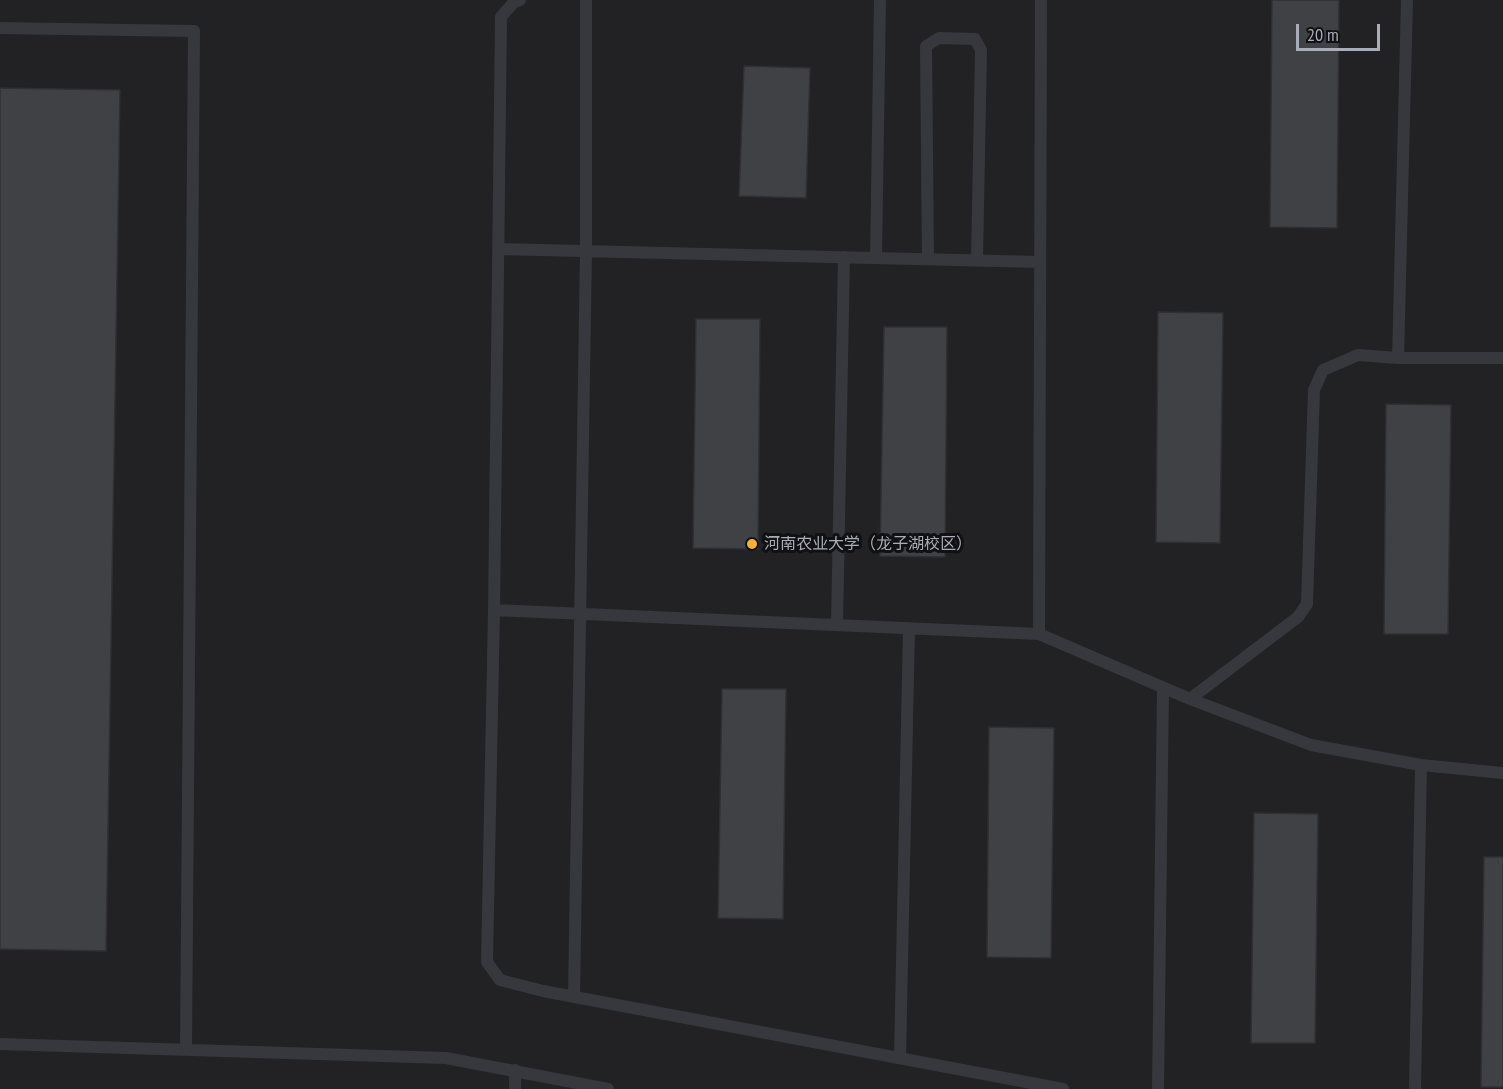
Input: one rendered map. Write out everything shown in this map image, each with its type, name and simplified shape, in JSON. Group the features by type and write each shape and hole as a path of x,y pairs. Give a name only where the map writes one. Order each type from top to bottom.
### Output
{"lane":[{"path":"520,0 514,2 501,17 487,962 500,980 574,997 1062,1089"},
{"path":"574,997 586,251 586,0"},
{"path":"876,258 880,0"},
{"path":"1038,634 1041,0"},
{"path":"1398,358 1407,0"},
{"path":"0,28 194,31 186,1049"},
{"path":"928,259 926,46 939,38 975,39 981,50 976,260"},
{"path":"498,249 1040,262"},
{"path":"837,625 844,257"},
{"path":"1190,699 1298,617 1307,604 1314,390 1323,370 1358,355 1398,358 1503,358"},
{"path":"494,610 1038,634 1190,699 1311,745 1421,765 1503,773"},
{"path":"900,1057 909,628"},
{"path":"1158,1089 1163,688"},
{"path":"1415,1089 1421,765"},
{"path":"0,1044 446,1058 608,1089"},
{"path":"514,1089 515,1070"}],"shaded area":[{"name":"河南农业大学（龙子湖校区）","path":"0,0 1503,0 1503,1089 0,1089"}],"building":[{"path":"1272,0 1339,0 1337,228 1270,227"},
{"path":"744,66 810,68 806,198 739,196"},
{"path":"0,88 120,90 106,951 0,949"},
{"path":"1158,312 1223,313 1220,543 1156,542"},
{"path":"696,319 760,319 758,549 693,548"},
{"path":"884,327 947,327 945,557 880,556"},
{"path":"1386,404 1451,405 1448,634 1384,634"},
{"path":"722,689 786,689 783,919 718,918"},
{"path":"989,727 1054,728 1051,958 987,957"},
{"path":"1254,813 1318,814 1315,1043 1251,1043"},
{"path":"1484,857 1503,857 1503,1087 1481,1087"}],"place":[{"name":"河南农业大学（龙子湖校区）","path":"752,544"}]}
